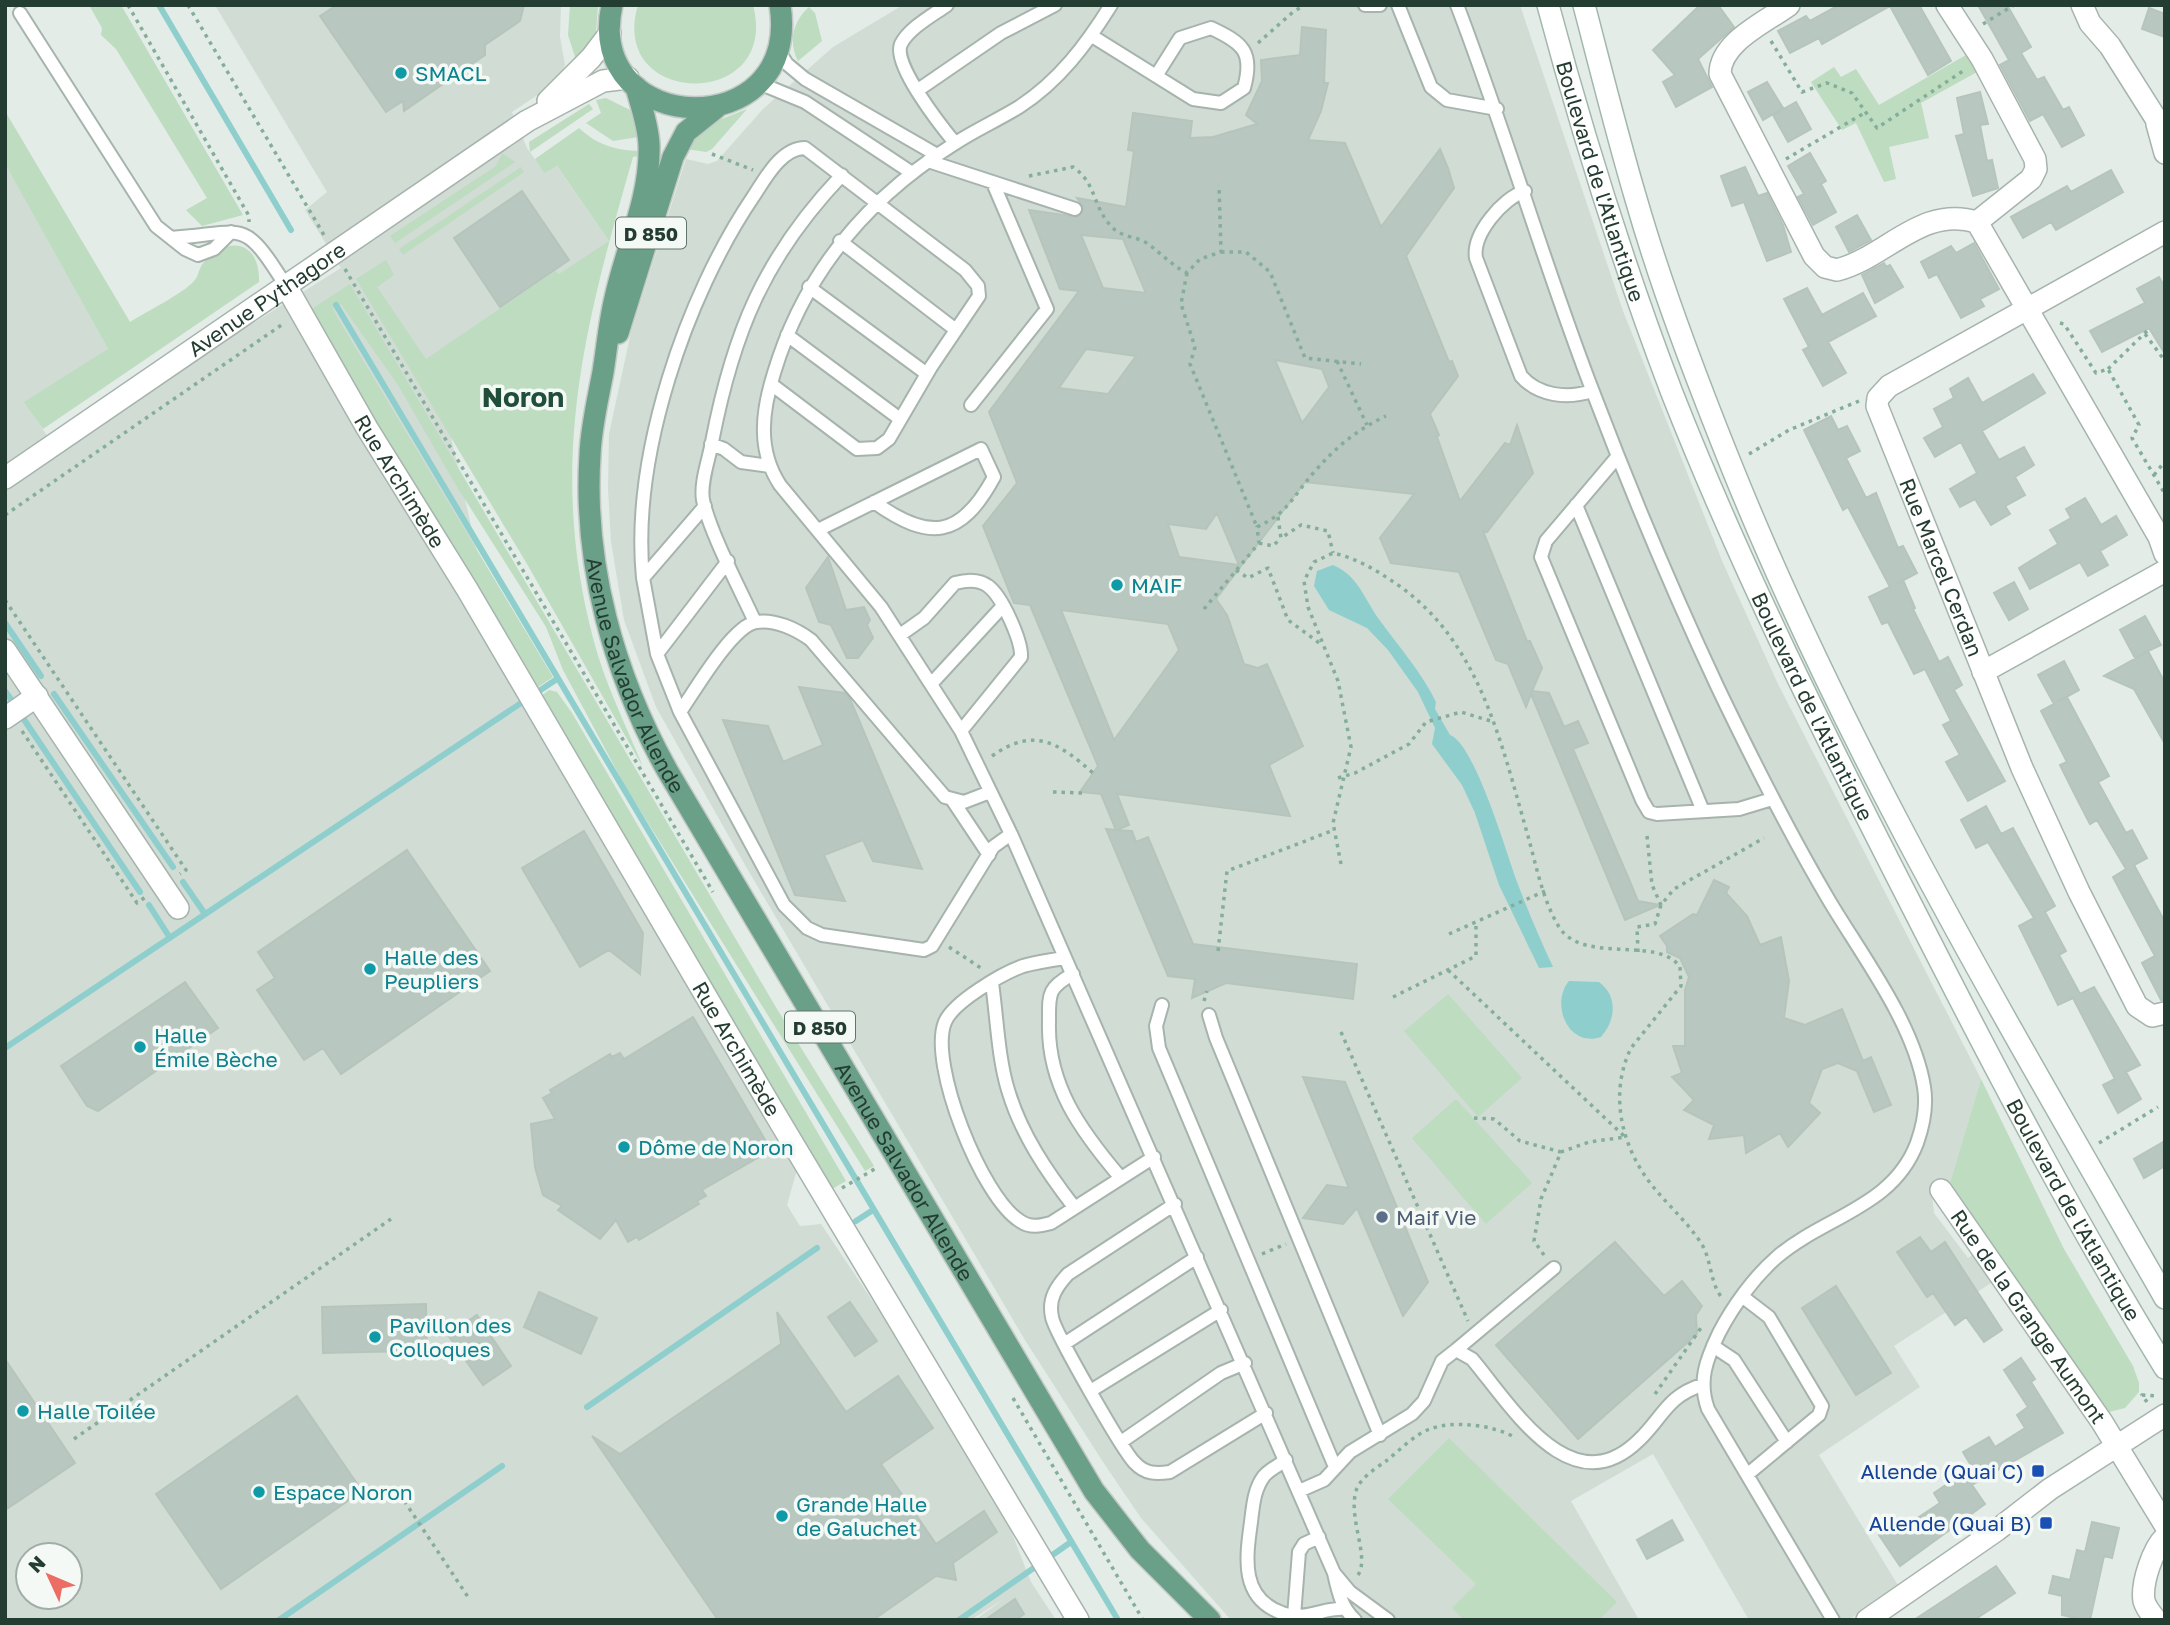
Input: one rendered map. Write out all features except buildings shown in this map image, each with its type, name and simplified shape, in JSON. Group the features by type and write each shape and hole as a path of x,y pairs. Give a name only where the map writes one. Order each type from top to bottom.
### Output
{"main road":[{"path":"610,33 612,5"},
{"path":"759,83 778,50 785,9"},
{"name":"Avenue Salvador Allende","path":"610,33 614,52 632,82 649,140 645,186 615,299 589,456 593,534 607,624 626,683 647,734 1094,1491 1140,1550 1210,1620"},
{"path":"632,82 674,108 716,108"},
{"name":"Avenue Salvador Allende","path":"603,370 628,308 673,157 686,132 716,108 732,102 759,83"}],"street":[{"name":"Boulevard de l'Atlantique","path":"1548,5 1608,209 1642,308 1672,392 1746,569 1829,744 1995,1069 2059,1188 2165,1368"},
{"name":"Boulevard de l'Atlantique","path":"1584,5 1640,212 1669,303 1728,459 1810,642 1860,745 2006,1021 2165,1297"},
{"path":"1789,5 1724,55 1720,74 1814,256 1831,269 1844,268 1941,217 1976,222 2160,537 2165,554"},
{"path":"1947,5 1982,58 2032,147 2036,169 2023,187 1976,222"},
{"path":"2082,5 2090,23 2110,46 2160,120 2165,153"},
{"path":"2096,5 2110,46"},
{"name":"Avenue Pythagore","path":"527,121 579,71 610,33"},
{"name":"Avenue Pythagore","path":"5,478 527,121 603,81 632,82"},
{"path":"1878,398 1889,386 2165,232"},
{"name":"Rue Archimède","path":"286,286 825,1198 1078,1620"},
{"name":"Rue Marcel Cerdan","path":"1878,398 1878,413 2022,768 2079,892 2137,1006 2147,1015 2165,1013"},
{"path":"1983,672 2165,571"},
{"path":"5,650 178,908"},
{"path":"5,718 37,696"},
{"name":"Rue de la Grange Aumont","path":"1941,1190 2165,1525"},
{"path":"1867,1620 2114,1445 2165,1415"},
{"path":"2156,1620 2147,1608 2144,1596 2155,1549 2165,1537"}],"lane":[{"path":"947,5 902,41 899,52 902,64 955,143"},
{"path":"918,90 1001,33 1055,5"},
{"path":"1111,5 1074,59 1039,93 932,158 877,202 840,241 809,287 787,335 771,384 763,442 769,466 780,485 900,635 961,731 1011,834 1245,1363 1334,1573 1345,1609 1355,1620"},
{"path":"1365,5 1380,5"},
{"path":"1398,5 1432,87 1439,96 1497,109"},
{"path":"1457,5 1497,109 1592,391 1718,687 1772,799 1910,1042 1920,1067 1925,1093 1919,1138 1901,1173 1877,1197 1775,1258 1739,1302 1713,1346 1702,1385 1708,1409 1833,1620"},
{"path":"20,13 156,226 198,255 214,249 231,232"},
{"path":"1092,36 1192,99 1221,103 1244,88 1250,69 1245,54 1232,38 1211,29 1180,38 1156,76"},
{"path":"778,50 787,64 805,79 932,158 993,183 1075,209"},
{"path":"759,83 805,102 912,173"},
{"path":"771,384 862,451 884,444 979,296 973,278 805,148 788,153 768,176 714,260 685,331 657,429 643,501 640,533 643,578 657,654 680,712 784,905 794,918 822,936 924,950 939,940 989,855 1000,840 1011,834"},
{"path":"755,622 705,506 702,493 732,353 745,317 794,231 842,175"},
{"path":"971,405 1047,309 993,183"},
{"path":"1525,191 1507,200 1483,231 1476,242 1476,258 1521,376 1530,387 1542,392 1571,395 1592,391"},
{"path":"171,238 231,232 246,234 260,246 286,286"},
{"path":"840,241 956,330"},
{"path":"809,287 927,374"},
{"path":"787,335 900,419"},
{"path":"712,444 741,462 769,466"},
{"path":"818,530 874,502 981,449 995,477 980,503 958,522 933,530 902,522 874,502"},
{"path":"1618,456 1546,541 1541,557 1648,812 1739,808 1772,799"},
{"path":"1576,505 1703,811"},
{"path":"643,578 705,506"},
{"path":"657,654 728,561"},
{"path":"900,635 924,618 950,588 961,581 986,584 1002,607 1020,642 1021,657 961,731"},
{"path":"932,683 1002,607"},
{"path":"680,712 733,638 755,622 786,626 811,640 933,784 953,801 989,855"},
{"path":"953,801 964,802 990,792"},
{"path":"1065,958 1020,967 956,1007 944,1024 947,1086 958,1122 987,1180 1009,1213 1021,1222 1036,1227 1051,1223 1154,1157"},
{"path":"1073,974 1057,984 1050,995 1048,1041 1052,1063 1060,1090 1074,1117 1120,1177"},
{"path":"996,981 1007,1088 1017,1118 1031,1145 1074,1208"},
{"path":"1162,1005 1156,1026 1159,1048 1335,1467"},
{"path":"1209,1016 1380,1435"},
{"path":"1175,1204 1084,1262 1057,1287 1051,1300 1052,1318 1064,1344 1121,1442 1134,1463 1145,1471 1156,1474 1170,1472 1266,1413"},
{"path":"1064,1344 1197,1257"},
{"path":"1299,1491 1324,1480 1350,1452 1412,1414 1424,1401 1442,1361 1554,1268"},
{"path":"1739,1302 1769,1317 1822,1406 1819,1415 1748,1474"},
{"path":"1092,1390 1221,1310"},
{"path":"1713,1346 1734,1360 1787,1442"},
{"path":"1456,1350 1472,1359 1536,1436 1562,1456 1587,1461 1610,1458 1639,1440 1665,1406 1688,1389 1702,1385"},
{"path":"1121,1442 1221,1373 1245,1363"},
{"path":"1286,1460 1265,1474 1258,1486 1245,1565 1248,1578 1260,1599 1283,1614 1294,1616 1345,1609"},
{"path":"1294,1616 1299,1552 1304,1544 1319,1537"},
{"path":"1334,1573 1350,1592 1388,1620"}],"path":[{"path":"128,5 249,216 246,234"},
{"path":"188,5 335,253"},
{"path":"1245,54 1293,12 1305,5"},
{"path":"1967,34 2014,5"},
{"path":"1761,25 1802,92 1827,83 1852,93 1877,128 1982,58"},
{"path":"1769,169 1866,112"},
{"path":"712,154 768,176"},
{"path":"993,183 1073,167 1087,176 1099,209 1115,231 1148,243 1169,264 1186,273"},
{"path":"1219,185 1221,252"},
{"path":"1204,608 1259,543 1257,527 1190,364 1195,347 1181,304 1186,273 1200,259 1221,252 1246,252 1270,272 1305,358 1361,364"},
{"path":"2054,293 2059,304 2055,323 2064,324 2096,373 2108,369 2146,332 2165,360"},
{"path":"5,514 301,312"},
{"path":"1337,361 1367,425"},
{"path":"2108,369 2139,425 2132,438 2165,494"},
{"path":"1745,456 1789,430 1845,405 1878,398"},
{"path":"1257,527 1278,517 1316,470 1367,425 1386,416"},
{"path":"2154,475 2165,461"},
{"path":"2160,485 2165,482"},
{"path":"1278,517 1281,538"},
{"path":"1259,543 1272,546 1301,525 1328,531 1333,553"},
{"path":"1341,864 1334,830 1338,799 1351,747 1338,681 1308,607 1304,581 1314,562 1333,553 1346,556 1381,573 1436,615 1462,651 1494,722 1556,922 1569,938 1580,944 1671,959 1680,967 1682,979 1667,1006 1637,1040 1625,1060 1619,1101 1626,1138 1638,1166 1653,1188 1703,1245 1713,1285 1721,1297 1739,1302"},
{"path":"1236,570 1248,578 1268,568 1288,620 1323,646"},
{"path":"1338,778 1355,773 1409,744 1426,722 1461,712 1494,722"},
{"path":"978,767 1009,744 1033,739 1062,747 1093,773"},
{"path":"1053,792 1082,793"},
{"path":"1218,951 1227,872 1334,830"},
{"path":"1647,836 1652,886 1661,905"},
{"path":"1638,952 1637,927 1655,924 1661,905 1674,890 1763,838"},
{"path":"1448,933 1545,891"},
{"path":"1392,997 1476,956 1476,921"},
{"path":"939,940 996,981"},
{"path":"1448,970 1626,1138"},
{"path":"1341,1032 1474,1335"},
{"path":"2082,1154 2158,1107"},
{"path":"1474,1118 1494,1119 1520,1141 1561,1152 1589,1142 1626,1138"},
{"path":"1554,1268 1534,1241 1541,1199 1561,1152"},
{"path":"825,1198 878,1167"},
{"path":"75,1439 391,1219"},
{"path":"1262,1254 1288,1244"},
{"path":"1714,1307 1721,1297"},
{"path":"1652,1399 1708,1317"},
{"path":"1350,1592 1363,1564 1353,1510 1356,1487 1370,1473 1428,1429 1449,1426 1500,1429 1528,1445 1536,1436"},
{"path":"395,1487 468,1597"}],"shaded area":[{"path":"215,5 561,5 560,37 565,65 557,82 512,112 527,148 544,172 556,165 609,241 440,389 504,671 798,1166 787,1205 800,1226 821,1224 914,1363 1011,1531 1031,1582 1056,1620 975,1620 1005,1598 971,1620 5,1620 5,164 108,349 34,416 59,454 222,343 341,268 305,210 327,192"},
{"name":"MAIF","path":"903,5 1520,5 1623,311 1723,563 1778,684 1981,1079 1950,1183 1932,1196 1934,1213 1968,1258 1974,1254 1992,1280 1991,1283 1894,1346 1920,1387 1819,1455 1899,1587 1848,1620 1749,1620 1653,1454 1571,1501 1639,1620 1231,1620 1141,1518 1103,1462 1025,1340 745,865 656,707 624,620 611,542 609,434 631,332 686,159 708,164 717,161 763,109 833,47"}],"green space":[{"path":"89,5 121,5 243,215 202,226 186,210 207,198 116,49 101,35 102,28"},
{"path":"570,5 598,5 596,33 577,63 568,35"},
{"path":"638,5 753,5 755,40 742,64 721,79 694,83 668,78 647,63 635,39"},
{"path":"809,7 815,13 822,41 798,61 793,47 794,32 799,19"},
{"path":"1966,55 1977,72 1921,103 1929,138 1889,147 1896,179 1884,182 1856,123 1842,130 1811,82 1834,67 1841,77 1856,69 1879,105"},
{"path":"606,98 630,110 638,137 613,141 586,123 601,113 596,100"},
{"path":"589,104 593,109 530,152 529,142"},
{"path":"747,109 712,149 706,152 687,149 688,141 709,124"},
{"path":"5,111 130,322 189,286 196,279 204,262 224,248 242,246 254,258 258,269 259,282 43,429 24,402 108,349 5,164"},
{"path":"579,128 607,146 639,151 639,156 633,157 587,336 573,453 573,512 580,574 593,638 609,687 643,767 527,564 356,279 386,260 394,275 377,287 426,359 555,271 559,274 609,241 557,166 544,173 535,159"},
{"path":"502,153 515,162 395,243 390,236 496,166"},
{"path":"521,167 524,172 403,255 399,249"},
{"path":"350,284 777,1009 874,1166 865,1171 625,786 563,670 546,627 454,482 398,385 341,304 333,308 553,677 535,689 523,669 310,310"},
{"path":"549,690 557,692 572,713 846,1181 832,1189 540,697"},
{"path":"1448,994 1522,1078 1478,1117 1404,1031"},
{"path":"1981,1079 2064,1249 2133,1366 2139,1392 2125,1408 2109,1412 1984,1237 1950,1183"},
{"path":"1456,1099 1532,1183 1486,1224 1412,1138"},
{"path":"1449,1438 1617,1602 1599,1620 1464,1620 1452,1608 1476,1584 1388,1499"}],"water":[{"path":"1333,565 1349,576 1361,590 1375,614 1424,681 1436,702 1435,709 1450,735 1460,743 1470,758 1480,778 1525,904 1553,967 1539,968 1499,885 1475,813 1462,785 1432,744 1435,728 1418,692 1388,650 1367,628 1329,610 1314,586 1317,571"},
{"path":"1569,981 1599,982 1609,994 1612,1016 1601,1037 1589,1039 1579,1036 1566,1022 1561,1001"}],"waterway":[{"path":"159,5 291,230"},
{"path":"336,305 1118,1620"},
{"path":"5,623 41,676"},
{"path":"5,1048 557,679"},
{"path":"5,691 13,702"},
{"path":"54,694 173,867"},
{"path":"21,715 140,892"},
{"path":"183,882 205,914"},
{"path":"149,905 170,938"},
{"path":"856,1221 873,1210"},
{"path":"587,1407 817,1248"},
{"path":"279,1620 502,1466"},
{"path":"959,1620 1071,1542"}],"place":[{"name":"SMACL","path":"401,73"},
{"name":"MAIF","path":"1117,585"},
{"name":"Halle des Peupliers","path":"370,969"},
{"name":"Halle Émile Bèche","path":"140,1047"},
{"name":"Dôme de Noron","path":"624,1147"},
{"name":"Maif Vie","path":"1382,1217"},
{"name":"Pavillon des Colloques","path":"375,1337"},
{"name":"Halle Toilée","path":"23,1411"},
{"name":"Allende (Quai C)","path":"2038,1471"},
{"name":"Espace Noron","path":"259,1492"},
{"name":"Grande Halle de Galuchet","path":"782,1516"},
{"name":"Allende (Quai B)","path":"2046,1523"}],"district":[{"name":"Noron","path":"523,396"}]}
